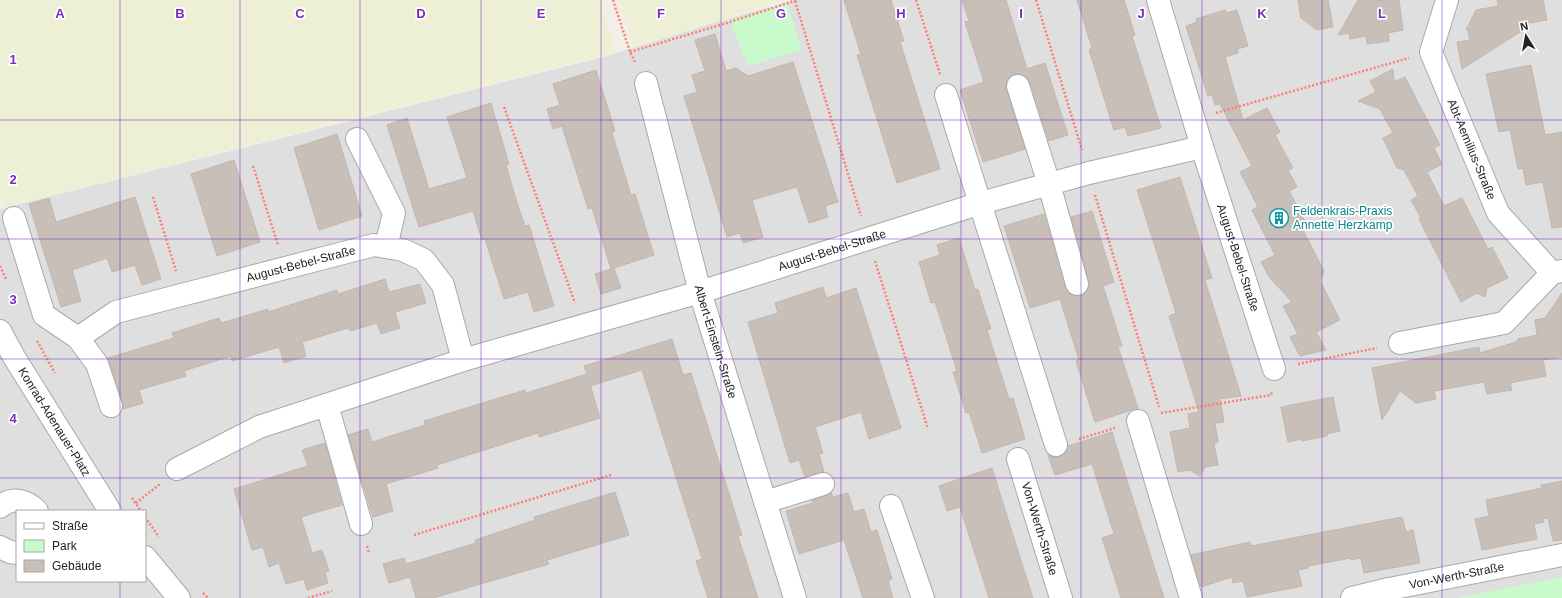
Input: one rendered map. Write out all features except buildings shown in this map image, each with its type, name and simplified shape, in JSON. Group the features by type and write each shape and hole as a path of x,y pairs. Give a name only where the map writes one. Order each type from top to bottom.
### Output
{"street":[{"name":"August-Bebel-Straße","path":"1158,0 1202,146 1274,369"},
{"path":"1431,52 1447,0"},
{"name":"Abt-Aemilius-Straße","path":"1431,52 1498,213 1557,272"},
{"name":"Albert-Einstein-Straße","path":"646,83 700,292 795,598"},
{"path":"1018,86 1049,184 1077,284"},
{"path":"946,95 1056,445"},
{"path":"357,139 394,213 386,247"},
{"name":"August-Bebel-Straße","path":"177,469 259,428 463,360 700,292 981,203 1089,173 1202,146"},
{"path":"14,218 44,315 78,338 97,364 111,406"},
{"name":"August-Bebel-Straße","path":"78,338 116,312 374,245 403,250 424,260 443,285 463,360"},
{"path":"1400,343 1504,323 1557,272"},
{"name":"Konrad-Adenauer-Platz","path":"0,331 14,357 109,510"},
{"path":"327,405 361,524"},
{"path":"1138,421 1191,598"},
{"name":"Von-Werth-Straße","path":"1018,460 1061,598"},
{"path":"765,502 823,484"},
{"path":"0,507 12,501 22,501 32,505 36,510"},
{"path":"891,506 923,598"},
{"name":"Von-Werth-Straße","path":"1352,598 1389,589 1562,555"},
{"path":"146,558 179,598"}],"path":[{"path":"613,0 630,52 646,83"},
{"path":"630,52 797,0"},
{"path":"916,0 946,95"},
{"path":"1036,0 1160,414"},
{"path":"1194,120 1224,110 1431,52"},
{"path":"504,107 583,326"},
{"path":"253,166 286,268"},
{"path":"154,197 184,295"},
{"path":"0,266 8,282"},
{"path":"35,337 56,377"},
{"path":"1274,369 1400,343"},
{"path":"136,504 177,469"},
{"path":"414,535 612,474"},
{"path":"132,497 140,510"},
{"path":"308,598 332,591"}],"shaded area":[{"path":"796,0 1562,0 1562,598 0,598 0,209 607,56 713,23"}],"green space":[{"path":"0,0 600,0 616,52 5,207 0,194"},
{"path":"619,0 783,0 634,47"},
{"path":"787,3 802,50 748,66 730,22"},
{"path":"1562,577 1562,598 1458,598"}],"place":[{"name":"Feldenkrais-Praxis Annette Herzkamp","path":"1279,218"}]}
